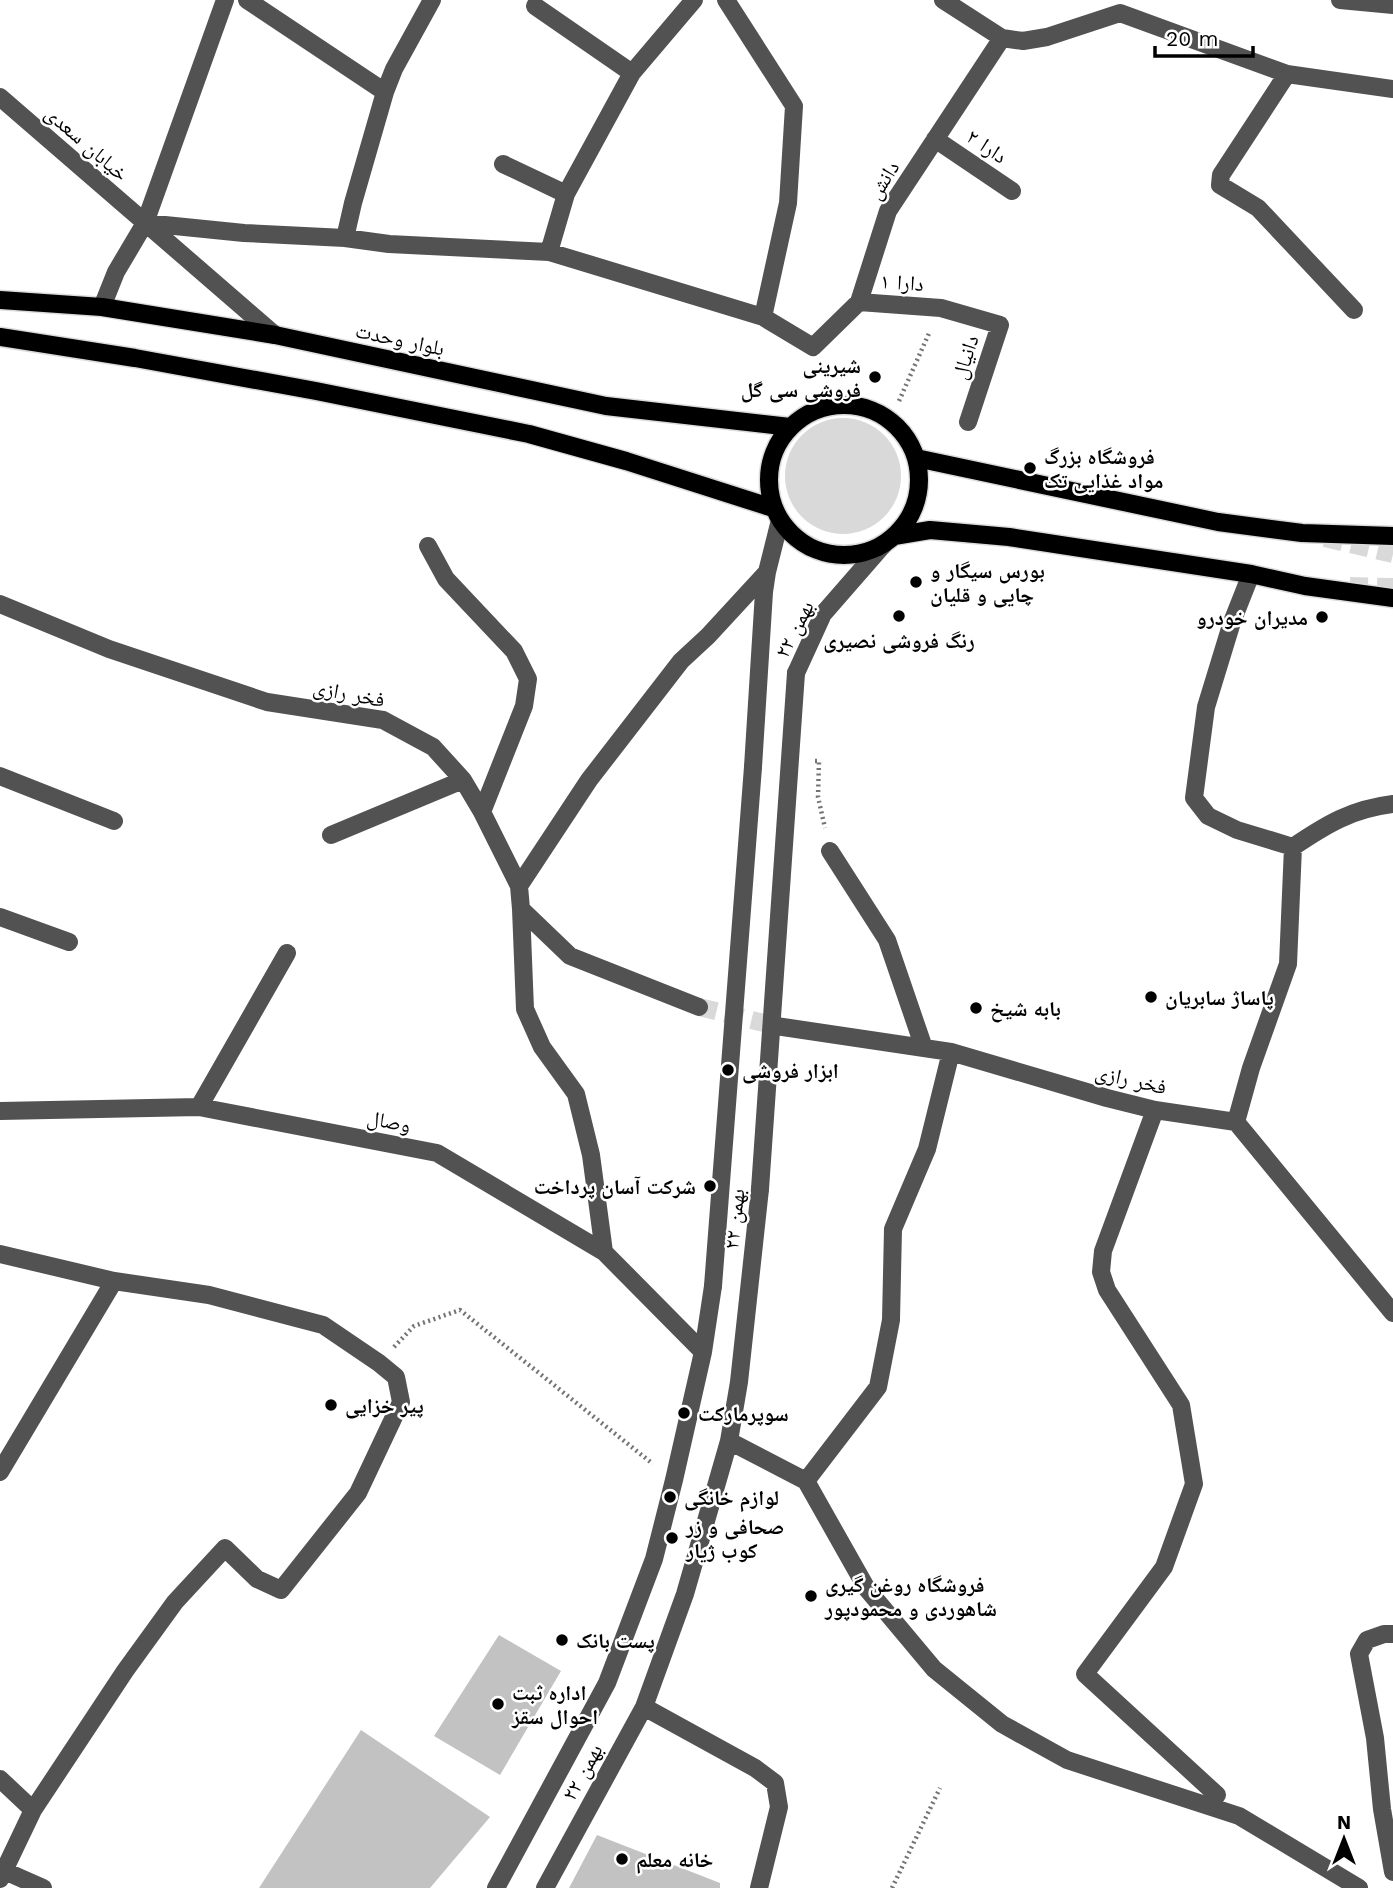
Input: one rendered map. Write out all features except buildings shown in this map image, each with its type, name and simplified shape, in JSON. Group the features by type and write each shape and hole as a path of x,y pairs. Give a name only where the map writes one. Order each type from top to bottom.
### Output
{"main road":[{"name":"بلوار وحدت","path":"0,300 102,307 275,335 606,406 790,427"},
{"path":"0,337 316,391 529,434 626,461 777,514"},
{"path":"889,540 906,523 919,492 920,475 907,438 892,421 873,410 851,405 829,406 807,414 779,440 768,474 769,492 777,514 796,538 816,550 839,555 862,553 889,540 930,530 1009,537 1393,598"},
{"path":"916,458 1218,522 1302,533 1393,536"}],"street":[{"path":"102,307 116,272 145,223 225,0"},
{"path":"247,0 385,92"},
{"path":"345,238 352,203 385,92 394,69 432,0"},
{"path":"549,253 566,194 632,73 694,0"},
{"path":"145,223 244,233 345,238 389,244 549,253 763,317 789,203 794,106 726,0"},
{"path":"943,0 1002,38 1023,41 1047,37 1120,13 1287,74 1393,89"},
{"path":"1340,0 1393,5"},
{"path":"535,6 632,73"},
{"name":"دانش","path":"763,317 813,347 859,302 888,211 1002,38"},
{"path":"1287,74 1221,174 1220,185 1258,208 1354,310"},
{"name":"خیابان سعدی","path":"0,97 275,335"},
{"name":"دارا ۲","path":"935,139 1012,191"},
{"path":"503,164 566,194"},
{"name":"دارا ۱","path":"859,302 941,308"},
{"name":"دانیال","path":"941,308 1000,326 968,422"},
{"name":"۲۲ بهمن","path":"496,1888 607,1684 654,1559 703,1352 713,1286 767,572 777,514"},
{"name":"۲۲ بهمن","path":"544,1888 644,1707 685,1594 729,1441 739,1382 760,1189 796,673 823,614 889,540"},
{"path":"428,546 446,579 514,651 528,679 524,706 482,812"},
{"path":"519,886 589,780 681,661 767,572"},
{"path":"1251,574 1231,622 1206,707 1194,798 1208,816 1218,821 1237,830 1293,847"},
{"name":"فخر رازی","path":"0,604 109,649 267,702 383,720 433,747 463,780 519,886 526,1009 542,1047 576,1094 591,1154 604,1252"},
{"path":"0,776 114,821"},
{"path":"331,835 463,780"},
{"path":"1293,847 1328,823 1372,807 1393,804"},
{"path":"1293,847 1288,964 1251,1068 1236,1122 1393,1313"},
{"path":"830,850 887,940 923,1048"},
{"path":"521,909 570,956 699,1007"},
{"path":"0,917 69,942"},
{"path":"199,1107 287,953"},
{"name":"فخر رازی","path":"776,1026 951,1052 1155,1110 1236,1122"},
{"path":"806,1481 878,1387 891,1320 893,1229 928,1149 951,1052"},
{"name":"وصال","path":"0,1111 199,1107 437,1153 604,1252 703,1352"},
{"path":"1155,1110 1103,1251 1101,1272 1107,1290 1181,1405 1194,1483 1164,1567 1085,1674 1217,1795"},
{"path":"0,1254 114,1281 209,1294 323,1325 396,1377 401,1402 358,1493 281,1590 257,1579 225,1548 175,1602 125,1671 33,1810 1,1872 43,1888"},
{"path":"0,1472 114,1281"},
{"path":"729,1441 806,1481 867,1589 934,1669 1002,1724 1067,1760 1240,1816 1359,1888"},
{"path":"1393,1634 1367,1640 1359,1654 1393,1872"},
{"path":"644,1707 755,1768 775,1783 779,1807 759,1888"},
{"path":"0,1779 33,1810"}],"path":[{"path":"899,401 941,308"},
{"path":"379,1363 414,1326 460,1310 674,1480"},
{"path":"892,1888 940,1787"}],"shaded area":[{"path":"843,418 865,423 884,435 896,454 901,476 896,498 884,517 865,529 843,534 821,529 802,517 790,498 785,476 790,454 802,435 821,423"}],"tunnel":[{"path":"1325,538 1393,554"},
{"path":"1350,586 1393,587"},
{"path":"699,1007 776,1026"}],"place":[{"name":"شیرینی فروشی سی گل","path":"875,377"},
{"name":"فروشگاه بزرگ مواد غذایی تک","path":"1030,468"},
{"name":"بورس سیگار و چایی و قلیان","path":"916,582"},
{"name":"رنگ فروشی نصیری","path":"899,616"},
{"name":"مدیران خودرو","path":"1322,617"},
{"name":"پاساژ سابریان","path":"1151,997"},
{"name":"بابه شیخ","path":"976,1008"},
{"name":"ابزار فروشی","path":"728,1070"},
{"name":"شرکت آسان پرداخت","path":"710,1186"},
{"name":"پیر خزایی","path":"331,1405"},
{"name":"سوپرمارکت","path":"684,1413"},
{"name":"لوازم خانگی","path":"670,1497"},
{"name":"صحافی و زر کوب ژیار","path":"672,1538"},
{"name":"فروشگاه روغن گیری شاهوردی و محمودپور","path":"811,1596"},
{"name":"پست بانک","path":"562,1640"},
{"name":"اداره ثبت احوال سقز","path":"498,1704"},
{"name":"خانه معلم","path":"622,1859"}]}
